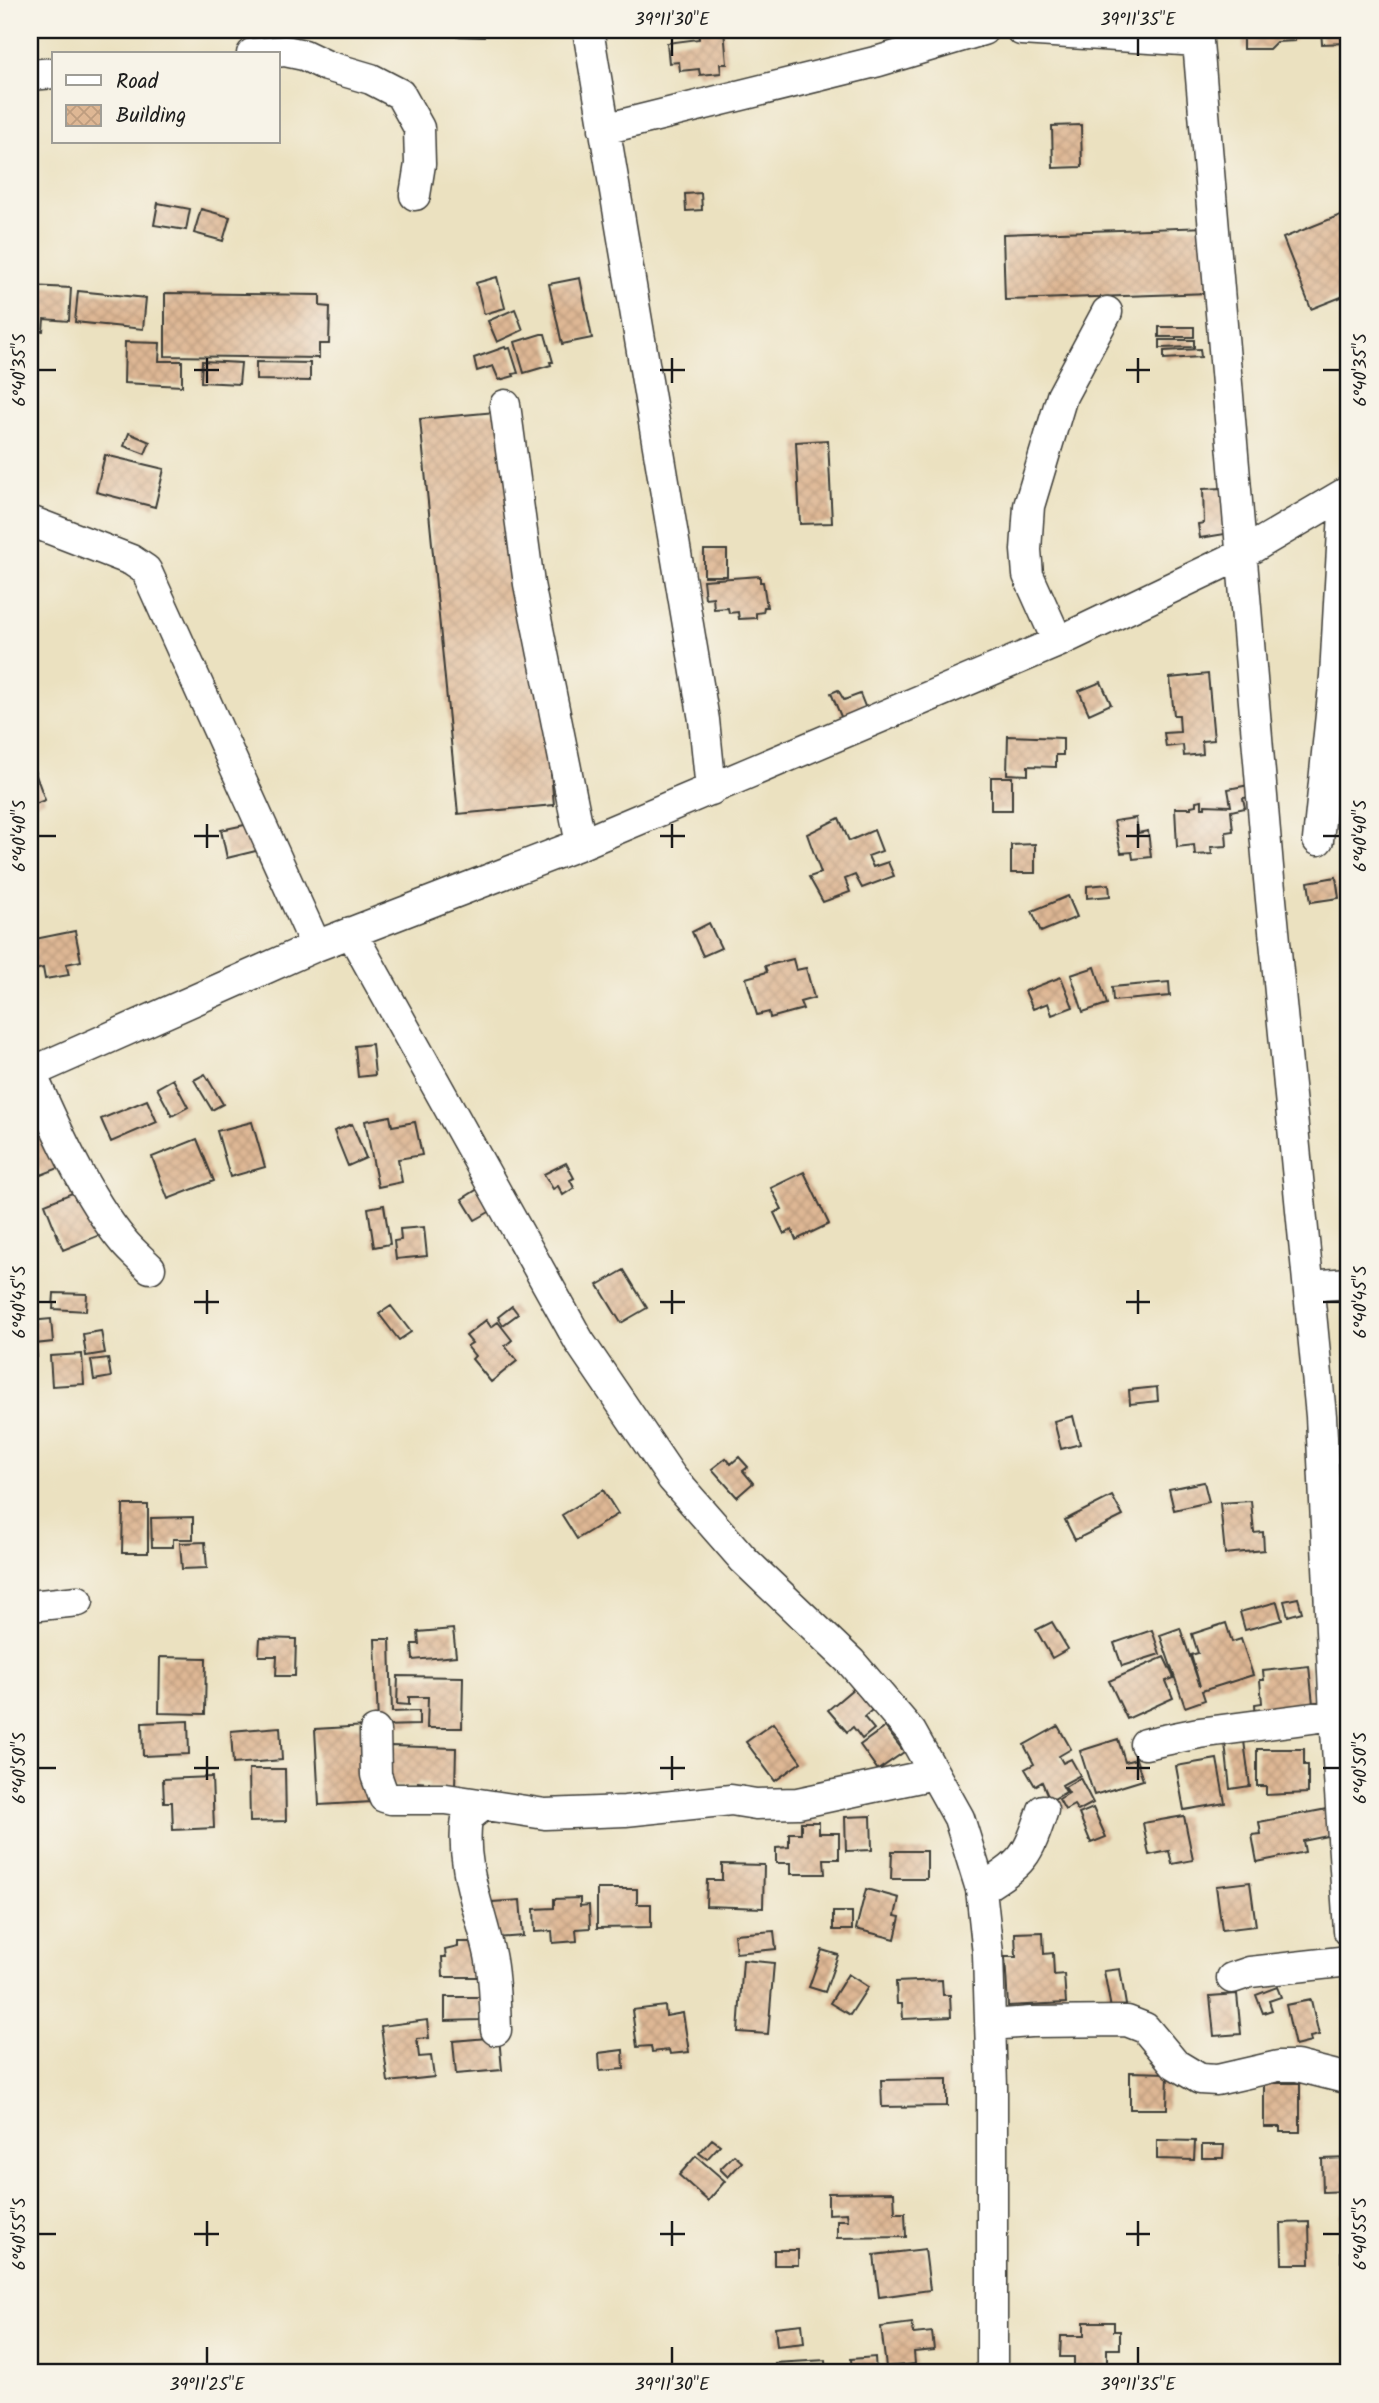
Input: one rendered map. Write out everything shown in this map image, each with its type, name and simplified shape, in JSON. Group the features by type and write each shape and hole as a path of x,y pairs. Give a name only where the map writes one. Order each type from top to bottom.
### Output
{"street":[{"path":"589,30 704,720 711,790"},
{"path":"604,129 879,61 984,30"},
{"path":"1021,30 1197,35 1269,879 1321,1416 1335,1715 1349,1931"},
{"path":"274,52 304,55 327,66 371,79 400,94 419,128 420,164 415,195"},
{"path":"30,75 52,73"},
{"path":"1058,642 1028,575 1026,550 1029,506 1062,396 1107,312"},
{"path":"505,405 529,584 581,844"},
{"path":"150,1268 124,1243 108,1221 38,1114 30,1073 316,946 581,844 1058,642 1240,555 1347,492"},
{"path":"1318,840 1335,676 1347,492"},
{"path":"30,521 139,563 146,570 316,946"},
{"path":"351,932 579,1341 671,1478 744,1560 851,1662 911,1732 959,1818 981,1889 988,1954 992,2373"},
{"path":"1309,1286 1349,1283"},
{"path":"30,1606 78,1601"},
{"path":"1145,1744 1199,1733 1335,1715"},
{"path":"375,1731 376,1775 384,1797 391,1800 446,1799 545,1814 625,1811 731,1800 756,1804 798,1803 934,1774"},
{"path":"482,1805 467,1818 465,1853 491,1957 495,2029"},
{"path":"981,1889 1015,1868 1030,1848 1043,1810"},
{"path":"1231,1978 1250,1972 1349,1961"},
{"path":"990,2025 1127,2021 1145,2028 1175,2064 1200,2078 1217,2080 1278,2066 1306,2067 1349,2078"}],"building":[{"path":"454,30 484,30 484,37 454,36"},
{"path":"698,30 724,30 727,64 720,64 721,73 700,75 699,69 680,71 679,62 669,63 667,43 699,39"},
{"path":"1243,30 1295,30 1295,41 1276,42 1269,49 1243,49"},
{"path":"1321,30 1345,30 1346,43 1322,44"},
{"path":"1081,125 1082,167 1053,168 1052,126"},
{"path":"701,193 702,210 686,211 685,194"},
{"path":"158,203 190,209 186,230 154,225"},
{"path":"201,209 230,217 223,241 194,233"},
{"path":"1348,212 1349,294 1311,309 1283,238"},
{"path":"1208,227 1210,293 1005,300 1003,234"},
{"path":"497,277 505,308 484,314 476,283"},
{"path":"580,278 592,338 562,344 549,284"},
{"path":"30,286 71,288 69,321 44,319 43,331 30,330"},
{"path":"78,291 146,298 143,329 75,322"},
{"path":"165,293 320,295 320,306 330,307 329,344 319,344 319,358 165,356"},
{"path":"515,309 523,330 497,342 488,321"},
{"path":"1159,327 1194,327 1194,337 1159,337"},
{"path":"545,334 553,362 524,373 515,342"},
{"path":"1160,340 1194,340 1194,347 1160,348"},
{"path":"125,342 160,343 159,361 182,361 182,386 124,383"},
{"path":"505,347 510,348 518,373 499,380 493,366 477,371 474,358"},
{"path":"1200,349 1201,357 1164,359 1164,351"},
{"path":"202,361 241,363 239,384 201,382"},
{"path":"256,362 310,363 310,381 256,380"},
{"path":"517,410 554,805 458,814 420,419"},
{"path":"129,433 150,442 145,454 124,446"},
{"path":"828,440 832,523 800,524 796,442"},
{"path":"105,455 164,469 155,507 96,492"},
{"path":"1223,488 1225,534 1200,538 1198,524 1204,523 1203,489"},
{"path":"704,550 727,550 727,576 704,576"},
{"path":"760,576 767,607 764,607 763,612 756,613 756,618 739,619 738,612 729,613 728,608 714,609 713,597 705,598 703,580"},
{"path":"1208,674 1214,740 1202,741 1203,754 1184,756 1183,745 1166,747 1164,733 1180,732 1179,715 1174,715 1170,678"},
{"path":"1101,682 1111,704 1089,714 1079,691"},
{"path":"838,690 844,700 860,694 866,709 842,719 831,693"},
{"path":"1008,736 1063,738 1063,755 1056,755 1056,767 1028,766 1028,775 1007,774"},
{"path":"34,770 45,800 35,804 30,791 30,771"},
{"path":"991,777 1012,777 1012,810 991,810"},
{"path":"1249,785 1251,797 1243,798 1245,808 1231,811 1233,831 1226,832 1227,846 1211,847 1212,854 1195,855 1194,845 1177,847 1175,808 1191,808 1196,805 1196,801 1202,800 1202,808 1205,808 1205,805 1231,806 1228,789"},
{"path":"839,818 849,841 874,830 882,851 868,856 873,867 888,862 894,876 862,888 855,875 845,879 850,892 823,902 809,877 821,873 807,834"},
{"path":"1136,818 1138,833 1148,831 1151,857 1133,859 1132,852 1121,853 1114,821"},
{"path":"254,823 260,850 227,858 221,830"},
{"path":"1035,844 1035,873 1011,873 1011,845"},
{"path":"1336,877 1339,898 1311,902 1308,882"},
{"path":"1109,884 1110,896 1087,898 1087,886"},
{"path":"1068,896 1077,917 1041,932 1032,911"},
{"path":"709,923 721,948 703,956 692,932"},
{"path":"75,931 81,961 66,964 69,975 45,979 43,968 34,970 30,940"},
{"path":"793,959 796,970 806,968 814,998 800,1002 803,1009 770,1018 769,1012 757,1015 746,978 767,972 765,966"},
{"path":"1095,967 1107,1004 1083,1012 1071,975"},
{"path":"1061,977 1073,1007 1052,1015 1048,1003 1033,1009 1025,991"},
{"path":"1169,982 1170,996 1113,1001 1112,987"},
{"path":"372,1044 375,1075 358,1077 355,1046"},
{"path":"205,1074 223,1104 212,1110 194,1080"},
{"path":"173,1079 188,1107 172,1116 157,1088"},
{"path":"147,1100 157,1122 111,1142 101,1119"},
{"path":"390,1116 392,1126 415,1122 422,1155 398,1159 402,1182 378,1187 365,1121"},
{"path":"252,1122 265,1167 230,1177 217,1131"},
{"path":"352,1124 366,1158 348,1166 334,1131"},
{"path":"48,1126 64,1166 41,1175 30,1148 30,1133"},
{"path":"197,1139 214,1181 168,1199 152,1157"},
{"path":"566,1163 574,1178 570,1180 574,1188 563,1195 558,1186 553,1189 544,1174"},
{"path":"804,1172 829,1224 796,1240 792,1230 784,1234 774,1213 782,1209 771,1188"},
{"path":"82,1189 100,1235 63,1250 45,1204"},
{"path":"478,1189 491,1211 475,1220 462,1199"},
{"path":"384,1205 390,1244 374,1247 368,1208"},
{"path":"424,1227 427,1256 396,1259 394,1241 401,1240 400,1229"},
{"path":"624,1270 647,1308 621,1323 598,1285"},
{"path":"54,1293 87,1294 86,1311 53,1309"},
{"path":"391,1306 411,1332 399,1340 379,1314"},
{"path":"512,1306 518,1314 503,1325 498,1317"},
{"path":"51,1319 53,1342 35,1344 37,1357 30,1358 30,1321"},
{"path":"486,1320 491,1327 498,1322 512,1340 505,1346 517,1361 491,1382 472,1359 475,1356 467,1346 472,1343 466,1336"},
{"path":"101,1331 105,1353 86,1356 83,1334"},
{"path":"82,1354 84,1384 52,1386 50,1356"},
{"path":"108,1358 111,1377 94,1380 91,1360"},
{"path":"1157,1387 1158,1401 1130,1404 1129,1390"},
{"path":"1073,1416 1080,1444 1061,1449 1054,1421"},
{"path":"739,1457 748,1467 743,1471 753,1483 737,1497 712,1469 726,1458 731,1464"},
{"path":"1204,1482 1209,1502 1174,1510 1169,1489"},
{"path":"603,1490 618,1514 577,1539 562,1515"},
{"path":"1112,1496 1123,1516 1075,1540 1065,1520"},
{"path":"1251,1501 1254,1533 1263,1532 1264,1550 1225,1554 1220,1503"},
{"path":"123,1505 148,1505 148,1553 122,1553"},
{"path":"193,1517 193,1539 173,1539 173,1547 152,1547 151,1518"},
{"path":"205,1542 207,1568 182,1569 180,1543"},
{"path":"1298,1598 1302,1612 1288,1616 1284,1601"},
{"path":"1277,1602 1282,1620 1245,1630 1240,1612"},
{"path":"1052,1622 1068,1649 1052,1658 1036,1630"},
{"path":"1226,1623 1232,1642 1241,1639 1253,1675 1202,1691 1205,1700 1185,1707 1160,1635 1180,1628 1200,1686 1191,1655 1198,1653 1192,1634"},
{"path":"453,1629 456,1656 413,1660 412,1644 419,1644 418,1632"},
{"path":"1152,1630 1160,1654 1122,1666 1114,1643"},
{"path":"260,1638 296,1639 295,1676 276,1676 277,1656 259,1656"},
{"path":"375,1639 390,1639 392,1712 419,1711 419,1725 378,1726"},
{"path":"160,1657 206,1658 205,1714 159,1713"},
{"path":"1164,1657 1174,1678 1166,1681 1173,1698 1127,1719 1109,1681"},
{"path":"1309,1666 1313,1704 1256,1721 1255,1704 1262,1703 1260,1680 1264,1680 1263,1671"},
{"path":"398,1676 463,1677 462,1728 427,1728 428,1697 409,1697 409,1705 397,1704"},
{"path":"854,1688 872,1710 864,1717 874,1729 862,1739 853,1727 847,1732 828,1710"},
{"path":"188,1721 189,1754 143,1756 142,1723"},
{"path":"773,1723 801,1762 775,1781 746,1742"},
{"path":"367,1726 372,1802 319,1805 315,1729"},
{"path":"1058,1726 1071,1749 1059,1756 1063,1763 1071,1759 1080,1775 1062,1785 1066,1792 1050,1801 1042,1782 1035,1786 1025,1769 1034,1764 1024,1745"},
{"path":"280,1727 282,1760 233,1764 231,1731"},
{"path":"885,1727 904,1752 878,1770 860,1745"},
{"path":"1118,1739 1125,1762 1136,1759 1143,1780 1094,1795 1080,1751"},
{"path":"1244,1741 1250,1786 1230,1789 1225,1743"},
{"path":"390,1746 456,1748 455,1789 429,1788 429,1783 418,1782 418,1787 389,1786"},
{"path":"1257,1749 1304,1749 1304,1765 1308,1765 1308,1793 1266,1795 1266,1786 1257,1786"},
{"path":"1217,1759 1225,1803 1184,1810 1176,1766"},
{"path":"249,1769 285,1769 286,1821 250,1822"},
{"path":"212,1777 214,1828 173,1830 172,1802 164,1802 163,1779"},
{"path":"1080,1778 1093,1803 1078,1811 1074,1805 1065,1810 1059,1799 1069,1793 1065,1787"},
{"path":"1093,1808 1106,1837 1091,1843 1079,1814"},
{"path":"1327,1809 1332,1835 1303,1841 1305,1852 1257,1862 1252,1835 1261,1834 1259,1822"},
{"path":"871,1816 872,1850 846,1851 845,1817"},
{"path":"1184,1816 1193,1860 1172,1864 1169,1851 1149,1855 1143,1823"},
{"path":"801,1822 819,1822 819,1833 839,1833 839,1859 824,1859 825,1874 791,1874 791,1863 776,1863 776,1848 789,1847 789,1833 801,1833"},
{"path":"892,1851 927,1851 927,1879 891,1879"},
{"path":"722,1864 764,1865 763,1908 706,1906 707,1880 722,1880"},
{"path":"1250,1882 1256,1926 1222,1930 1216,1886"},
{"path":"597,1889 637,1889 637,1904 651,1904 651,1927 597,1928"},
{"path":"866,1889 899,1898 895,1916 900,1917 895,1939 856,1929"},
{"path":"580,1898 580,1906 589,1905 590,1928 576,1929 577,1941 553,1943 552,1931 535,1932 534,1909 554,1908 554,1899"},
{"path":"520,1900 523,1936 496,1938 492,1902"},
{"path":"833,1912 852,1912 852,1930 833,1930"},
{"path":"774,1931 776,1949 736,1953 734,1934"},
{"path":"1043,1932 1044,1954 1053,1953 1054,1975 1064,1974 1066,2003 1008,2006 1005,1957 1016,1957 1015,1933"},
{"path":"458,1942 479,1942 486,1977 443,1977 442,1957 446,1957 445,1950 458,1947"},
{"path":"822,1950 838,1955 825,1992 809,1987"},
{"path":"743,1960 774,1963 768,2034 738,2032"},
{"path":"1120,1969 1127,2011 1112,2014 1104,1971"},
{"path":"848,1974 868,1987 850,2015 830,2003"},
{"path":"942,1980 943,1995 950,1995 951,2017 903,2019 902,2004 897,2004 896,1982"},
{"path":"1277,1987 1281,1997 1269,2001 1272,2010 1263,2013 1256,1995"},
{"path":"1237,1994 1241,2034 1214,2036 1210,1996"},
{"path":"445,1997 480,1997 480,2020 445,2021"},
{"path":"1311,2000 1319,2035 1310,2037 1311,2042 1295,2046 1286,2005"},
{"path":"665,2006 666,2016 683,2013 689,2052 670,2054 669,2050 652,2052 651,2046 637,2047 632,2010"},
{"path":"427,2020 429,2038 417,2039 419,2057 431,2056 434,2077 388,2082 381,2026"},
{"path":"499,2037 502,2070 456,2074 453,2041"},
{"path":"623,2050 624,2069 600,2071 599,2053"},
{"path":"1130,2072 1168,2073 1167,2109 1130,2109"},
{"path":"947,2079 947,2106 882,2107 881,2080"},
{"path":"1264,2083 1300,2083 1300,2132 1280,2132 1280,2127 1264,2127"},
{"path":"712,2139 720,2145 707,2159 699,2153"},
{"path":"1157,2140 1195,2141 1194,2160 1157,2159"},
{"path":"1202,2145 1224,2145 1223,2158 1202,2158"},
{"path":"734,2155 742,2162 728,2177 720,2169"},
{"path":"696,2156 725,2181 708,2201 679,2175"},
{"path":"1349,2158 1349,2191 1323,2192 1322,2159"},
{"path":"894,2192 895,2213 905,2213 906,2237 837,2238 837,2220 848,2220 847,2213 828,2214 828,2193"},
{"path":"1341,2213 1349,2213 1349,2262 1341,2262"},
{"path":"1309,2222 1310,2264 1282,2264 1281,2223"},
{"path":"925,2249 930,2290 879,2297 874,2255"},
{"path":"774,2250 798,2250 798,2265 774,2265"},
{"path":"1084,2322 1114,2322 1114,2331 1120,2331 1120,2349 1107,2349 1107,2371 1074,2371 1074,2357 1060,2357 1061,2336 1084,2336"},
{"path":"912,2323 914,2334 932,2332 934,2350 914,2352 915,2364 886,2367 881,2327"},
{"path":"802,2324 804,2343 777,2346 775,2327"},
{"path":"875,2357 876,2373 852,2373 851,2359"},
{"path":"826,2360 827,2373 776,2373 775,2363"}]}
